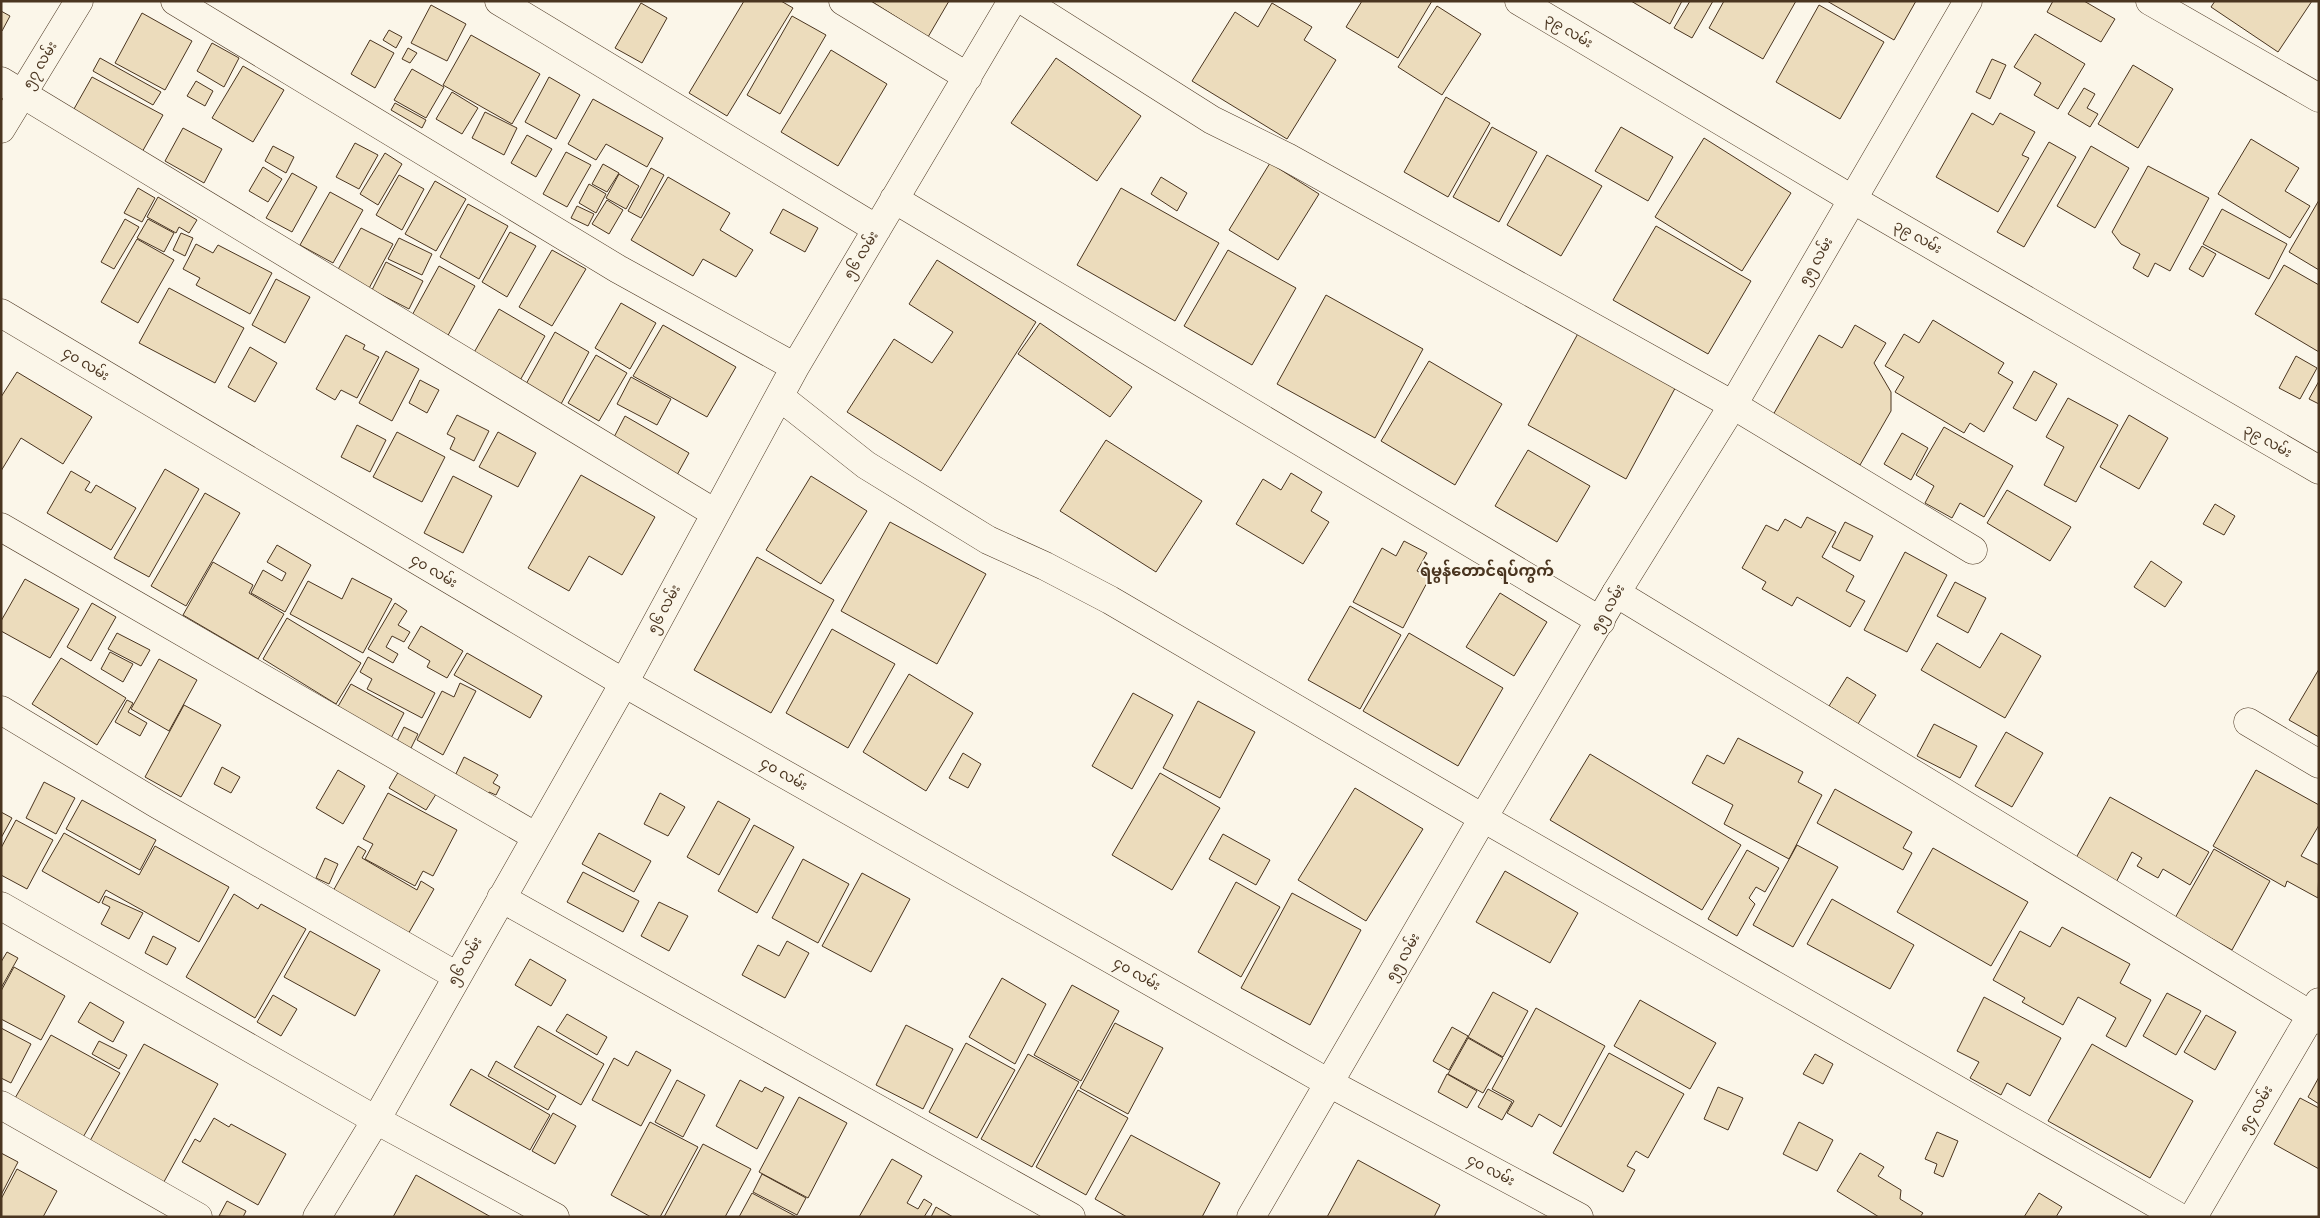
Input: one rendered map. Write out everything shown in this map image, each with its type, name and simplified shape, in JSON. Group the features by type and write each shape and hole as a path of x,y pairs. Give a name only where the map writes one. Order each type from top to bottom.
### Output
{"street":[{"name":"၅၇ လမ်း","path":"1,129 12,87 79,1"},
{"path":"175,1 618,269 795,367"},
{"path":"499,1 877,229"},
{"path":"843,1 968,76"},
{"name":"၅၆ လမ်း","path":"317,1217 376,1120 535,836 624,683 795,367 1012,1"},
{"path":"1024,1 1212,120 1287,157 1733,404 1973,550"},
{"name":"၃၉ လမ်း","path":"1519,1 1852,199 2319,470"},
{"name":"၅၅ လမ်း","path":"1251,1217 1483,818 1616,593 1733,404 1968,1"},
{"path":"2150,1 2319,98"},
{"path":"12,87 715,513"},
{"path":"894,199 1601,621"},
{"name":"၄၀ လမ်း","path":"1,313 624,683 1329,1083 1579,1217"},
{"path":"780,397 866,465 988,540 1045,566 1110,600 1483,818 2178,1217"},
{"path":"1,527 535,836"},
{"path":"1616,593 2316,1013"},
{"path":"1,710 157,804 457,976"},
{"path":"2248,722 2319,764"},
{"path":"501,898 1071,1217"},
{"path":"1,906 376,1120 555,1217"},
{"name":"၅၄ လမ်း","path":"2193,1217 2316,1013"},
{"path":"1,1105 198,1217"}],"building":[{"path":"744,1 781,1 793,8 727,116 689,93"},
{"path":"871,1 949,1 928,37"},
{"path":"1362,1 1432,1 1398,58 1346,27"},
{"path":"1631,1 1682,1 1670,24"},
{"path":"1690,1 1713,1 1692,38 1674,28"},
{"path":"1724,1 1796,1 1763,59 1709,28"},
{"path":"1827,1 1916,1 1894,40"},
{"path":"2053,1 2084,1 2115,19 2101,42 2047,12"},
{"path":"2215,1 2312,1 2278,52 2211,7"},
{"path":"641,3 667,18 642,63 615,48"},
{"path":"1272,3 1312,27 1304,40 1336,60 1287,139 1192,81 1235,12 1258,27"},
{"path":"431,5 466,24 447,61 411,43"},
{"path":"1819,5 1884,42 1840,119 1776,82"},
{"path":"1437,6 1481,34 1442,95 1398,67"},
{"path":"1,11 10,16 2,31 1,31"},
{"path":"142,13 192,41 165,90 115,63"},
{"path":"792,16 826,35 780,114 747,95"},
{"path":"389,30 402,37 396,48 383,40"},
{"path":"2035,34 2085,64 2058,109 2034,95 2041,83 2014,67"},
{"path":"471,35 540,74 512,124 443,85"},
{"path":"370,40 394,53 375,88 351,74"},
{"path":"212,43 239,58 224,87 197,71"},
{"path":"408,48 417,53 410,63 402,59"},
{"path":"831,50 887,84 838,166 781,132"},
{"path":"100,58 161,92 153,105 93,71"},
{"path":"1056,58 1141,116 1097,181 1011,123"},
{"path":"1992,59 2006,65 1990,99 1976,92"},
{"path":"2133,65 2173,89 2138,148 2098,124"},
{"path":"243,66 284,90 253,142 212,118"},
{"path":"412,69 444,87 426,118 394,100"},
{"path":"92,77 163,115 141,154 70,116"},
{"path":"549,77 580,95 556,139 525,122"},
{"path":"196,81 213,91 205,106 187,96"},
{"path":"2084,88 2095,94 2087,108 2098,114 2090,127 2068,114"},
{"path":"452,92 478,108 462,134 436,119"},
{"path":"1446,97 1490,123 1448,197 1404,172"},
{"path":"593,99 663,138 647,167 606,144 596,160 568,144"},
{"path":"395,103 426,120 422,128 391,110"},
{"path":"485,112 517,128 504,155 472,138"},
{"path":"1972,113 1993,125 2000,113 2035,132 2022,155 2029,158 1998,212 1936,177"},
{"path":"1492,127 1537,152 1499,222 1453,197"},
{"path":"1621,127 1673,157 1648,201 1595,171"},
{"path":"183,128 222,149 204,183 165,161"},
{"path":"527,135 552,149 536,177 511,163"},
{"path":"1704,138 1791,193 1742,271 1655,217"},
{"path":"2251,139 2299,168 2285,191 2310,206 2290,238 2218,194"},
{"path":"2049,142 2076,157 2024,247 1997,232"},
{"path":"355,143 378,155 359,189 336,177"},
{"path":"273,146 294,157 286,173 265,161"},
{"path":"2091,146 2129,168 2095,228 2057,206"},
{"path":"566,152 591,165 567,207 543,194"},
{"path":"385,153 402,164 378,205 360,194"},
{"path":"1547,155 1602,186 1561,256 1507,225"},
{"path":"1270,163 1319,194 1278,260 1229,230"},
{"path":"603,164 619,173 607,192 592,184"},
{"path":"2148,166 2209,198 2170,271 2155,263 2148,277 2133,268 2140,254 2121,244 2112,232"},
{"path":"263,167 282,179 268,202 249,191"},
{"path":"651,168 664,175 641,218 628,211"},
{"path":"292,173 317,187 292,232 266,218"},
{"path":"619,174 639,186 626,209 606,198"},
{"path":"399,175 424,189 402,230 376,215"},
{"path":"668,177 730,213 720,230 753,250 736,277 703,259 693,276 631,240"},
{"path":"1161,177 1187,193 1177,211 1151,194"},
{"path":"435,181 466,199 436,251 405,234"},
{"path":"589,184 606,194 596,213 579,203"},
{"path":"138,188 155,198 142,222 124,213"},
{"path":"1121,188 1219,243 1175,321 1077,265"},
{"path":"330,192 363,210 333,263 300,245"},
{"path":"158,197 197,220 189,233 179,227 176,233 147,217"},
{"path":"607,200 623,210 609,234 592,224"},
{"path":"2319,200 2319,270 2289,252"},
{"path":"468,204 508,226 479,279 440,257"},
{"path":"577,206 594,214 588,226 571,218"},
{"path":"783,209 818,228 805,252 770,233"},
{"path":"2222,209 2287,244 2269,279 2203,244"},
{"path":"125,219 139,227 114,269 101,262"},
{"path":"148,219 174,233 164,252 137,238"},
{"path":"1656,226 1751,281 1708,354 1613,300"},
{"path":"361,228 393,244 367,292 335,275"},
{"path":"510,232 536,246 507,297 482,282"},
{"path":"181,233 193,238 185,256 173,250"},
{"path":"399,238 432,254 422,275 388,259"},
{"path":"137,239 174,260 138,323 101,302"},
{"path":"196,244 213,253 218,245 272,273 250,314 196,285 200,278 183,269"},
{"path":"2202,246 2216,254 2203,277 2189,269"},
{"path":"552,250 586,269 552,326 519,307"},
{"path":"1228,250 1296,288 1252,365 1184,326"},
{"path":"937,260 1036,322 941,471 847,412 894,339 932,363 953,332 909,304"},
{"path":"386,262 423,281 409,309 372,290"},
{"path":"2284,265 2319,285 2319,352 2255,314"},
{"path":"439,266 475,286 446,339 410,319"},
{"path":"276,279 310,297 285,343 252,325"},
{"path":"169,288 244,328 215,383 139,343"},
{"path":"1326,295 1423,349 1375,438 1277,384"},
{"path":"621,303 656,323 630,369 595,348"},
{"path":"499,309 545,336 518,384 472,356"},
{"path":"1933,320 2004,363 1998,373 2013,382 1984,432 1970,423 1964,433 1895,392 1904,377 1885,366 1904,334 1919,343"},
{"path":"1040,323 1132,387 1110,417 1018,354"},
{"path":"663,325 736,367 707,417 633,376"},
{"path":"1855,325 1886,343 1874,363 1891,392 1891,411 1860,465 1773,415 1819,335 1842,348"},
{"path":"1581,328 1679,381 1626,479 1528,425"},
{"path":"555,332 589,352 561,404 526,384"},
{"path":"346,335 365,345 363,349 379,357 357,398 341,390 335,400 316,389"},
{"path":"250,347 277,363 255,402 228,387"},
{"path":"386,351 419,369 392,421 359,403"},
{"path":"596,355 627,373 599,421 568,403"},
{"path":"2296,356 2317,368 2300,399 2279,388"},
{"path":"1429,361 1502,404 1455,485 1381,441"},
{"path":"2034,371 2057,384 2036,421 2013,408"},
{"path":"17,372 92,417 63,464 21,438 1,471 1,397"},
{"path":"631,377 671,399 657,425 617,404"},
{"path":"420,380 439,390 427,413 409,403"},
{"path":"2319,381 2319,404 2309,399"},
{"path":"2068,398 2118,425 2076,502 2044,485 2064,447 2046,437"},
{"path":"457,415 489,431 474,461 450,449 455,438 447,434"},
{"path":"2129,415 2168,438 2139,489 2100,467"},
{"path":"625,416 689,453 677,475 613,439"},
{"path":"357,425 386,440 370,472 341,457"},
{"path":"1944,427 2013,466 1984,517 1960,503 1952,518 1925,503 1934,486 1916,475"},
{"path":"397,432 445,457 422,502 373,477"},
{"path":"498,432 536,453 518,487 479,467"},
{"path":"1902,433 1928,448 1911,480 1884,464"},
{"path":"1106,440 1202,501 1156,572 1060,511"},
{"path":"1528,450 1590,486 1557,542 1495,506"},
{"path":"165,469 199,489 149,577 114,558"},
{"path":"71,471 90,482 85,490 91,493 96,485 136,508 111,550 47,513"},
{"path":"1291,473 1322,492 1311,511 1329,522 1303,564 1236,524 1263,479 1281,490"},
{"path":"581,475 655,517 622,575 589,556 569,591 528,568"},
{"path":"453,476 492,496 463,553 424,533"},
{"path":"811,476 867,511 821,584 766,550"},
{"path":"2007,490 2071,527 2050,561 1987,523"},
{"path":"205,493 240,513 186,606 151,586"},
{"path":"2215,504 2235,516 2224,535 2203,524"},
{"path":"1807,517 1836,532 1822,557 1854,576 1846,591 1865,601 1850,627 1797,597 1792,606 1762,589 1766,582 1742,568 1766,525 1778,531 1785,519 1801,528"},
{"path":"890,522 986,574 937,664 841,611"},
{"path":"1845,522 1873,536 1860,561 1832,547"},
{"path":"1404,541 1427,553 1417,571 1430,577 1403,628 1353,602 1382,548 1396,556"},
{"path":"277,545 311,565 285,612 251,593 263,570 282,581 286,573 267,562"},
{"path":"1905,552 1947,575 1907,652 1864,630"},
{"path":"757,557 834,600 771,713 694,670"},
{"path":"2151,561 2182,582 2165,607 2134,587"},
{"path":"213,562 253,585 249,593 284,614 258,659 183,615"},
{"path":"352,578 392,599 363,653 290,614 308,581 342,599"},
{"path":"25,579 79,609 50,658 1,631 1,621"},
{"path":"1955,582 1986,598 1968,633 1937,616"},
{"path":"1500,593 1547,622 1514,676 1466,647"},
{"path":"92,603 116,617 91,661 67,647"},
{"path":"395,603 407,611 398,625 410,632 404,642 392,636 386,647 398,654 393,663 368,649"},
{"path":"1350,606 1401,635 1360,709 1308,680"},
{"path":"287,618 361,663 336,704 263,659"},
{"path":"421,626 463,651 447,678 427,667 430,661 408,648"},
{"path":"832,629 895,664 848,748 786,713"},
{"path":"117,633 150,650 141,666 108,649"},
{"path":"1409,633 1503,688 1458,766 1363,711"},
{"path":"2001,633 2041,656 2005,718 1921,670 1937,643 1980,668"},
{"path":"110,652 133,664 123,682 101,669"},
{"path":"467,653 542,696 530,718 454,675"},
{"path":"368,657 435,693 422,718 367,689 372,679 360,672"},
{"path":"61,658 126,698 97,745 32,704"},
{"path":"159,659 197,680 169,731 131,709"},
{"path":"2319,669 2319,737 2289,720"},
{"path":"909,674 973,713 926,791 863,752"},
{"path":"1847,677 1876,695 1858,724 1829,706"},
{"path":"460,683 476,691 443,755 417,740 442,691 454,697"},
{"path":"351,684 404,713 390,740 336,710"},
{"path":"1133,693 1173,715 1132,789 1092,766"},
{"path":"127,700 133,703 128,712 147,723 140,736 115,722"},
{"path":"1198,701 1255,732 1220,798 1163,768"},
{"path":"184,705 221,725 181,797 145,777"},
{"path":"1934,724 1977,746 1960,778 1917,756"},
{"path":"404,727 418,734 410,750 396,743"},
{"path":"2006,732 2043,753 2012,807 1975,786"},
{"path":"1738,738 1803,772 1798,782 1822,795 1789,859 1724,824 1733,805 1692,783 1707,755 1724,764"},
{"path":"963,753 981,764 968,788 949,778"},
{"path":"1590,754 1741,845 1702,910 1550,820"},
{"path":"464,757 498,775 493,783 500,787 496,795 489,792 486,798 453,780"},
{"path":"222,767 240,777 231,793 214,784"},
{"path":"400,769 438,791 426,810 389,788"},
{"path":"338,770 365,786 343,824 316,808"},
{"path":"2256,770 2319,805 2319,825 2301,856 2319,865 2318,898 2287,881 2285,887 2213,846"},
{"path":"1160,773 1220,808 1172,890 1112,855"},
{"path":"44,782 75,798 56,834 26,818"},
{"path":"1355,788 1423,829 1366,921 1298,880"},
{"path":"1835,789 1912,832 1903,848 1912,853 1903,870 1817,823"},
{"path":"388,793 457,830 433,876 423,871 415,886 365,859 373,844 363,839"},
{"path":"660,793 685,807 668,836 644,824"},
{"path":"2110,797 2209,852 2190,885 2163,869 2158,878 2137,866 2142,858 2132,852 2113,888 2072,865"},
{"path":"82,800 156,840 140,870 66,829"},
{"path":"718,801 750,819 719,875 687,857"},
{"path":"1,812 12,818 1,838"},
{"path":"16,820 53,840 27,889 1,875 1,848"},
{"path":"754,825 794,847 757,913 718,891"},
{"path":"64,833 139,875 155,846 229,887 199,942 106,890 99,903 42,871"},
{"path":"599,833 651,861 634,892 582,864"},
{"path":"1223,834 1270,860 1256,885 1209,859"},
{"path":"1797,845 1838,867 1793,947 1753,925"},
{"path":"358,846 366,851 362,858 417,890 421,881 434,889 407,936 332,893"},
{"path":"1933,848 2028,902 1991,966 1897,912"},
{"path":"2214,849 2270,881 2232,950 2175,918"},
{"path":"1747,850 1779,868 1765,892 1756,887 1749,898 1755,904 1737,936 1708,919"},
{"path":"325,858 338,864 329,884 316,878"},
{"path":"803,859 849,884 818,943 772,918"},
{"path":"1505,871 1578,913 1550,963 1476,922"},
{"path":"583,872 639,901 623,932 567,902"},
{"path":"862,873 910,899 871,972 822,946"},
{"path":"1236,882 1280,907 1241,977 1198,952"},
{"path":"1292,893 1361,930 1310,1025 1241,988"},
{"path":"234,894 258,909 261,904 306,929 255,1018 186,977"},
{"path":"105,896 143,913 129,939 101,924 110,907 102,903"},
{"path":"1832,899 1914,945 1890,989 1807,944"},
{"path":"659,902 688,916 669,951 641,936"},
{"path":"2062,927 2130,964 2120,983 2151,1000 2126,1047 2106,1036 2116,1018 2078,997 2063,1025 2022,1002 2025,998 1993,980 2020,931 2050,947"},
{"path":"310,931 380,970 355,1016 284,977"},
{"path":"153,936 176,948 167,965 145,953"},
{"path":"787,941 809,953 785,998 742,975 758,945 779,956"},
{"path":"7,952 18,958 1,988 1,962"},
{"path":"530,959 566,980 551,1006 515,985"},
{"path":"14,967 65,996 41,1040 1,1019 1,991"},
{"path":"1002,978 1046,1004 1015,1064 969,1037"},
{"path":"1072,985 1119,1011 1081,1081 1034,1055"},
{"path":"1493,992 1528,1011 1503,1057 1468,1037"},
{"path":"2167,993 2201,1011 2176,1055 2143,1036"},
{"path":"273,995 297,1009 281,1036 257,1022"},
{"path":"1984,997 2061,1038 2030,1096 2007,1083 2001,1095 1970,1078 1979,1062 1957,1051"},
{"path":"1640,1000 1716,1043 1690,1089 1614,1046"},
{"path":"90,1002 124,1022 113,1042 78,1022"},
{"path":"1536,1008 1605,1046 1561,1127 1539,1114 1532,1127 1507,1113 1514,1101 1492,1089"},
{"path":"567,1014 607,1037 597,1055 556,1031"},
{"path":"2206,1015 2236,1032 2215,1070 2184,1052"},
{"path":"1115,1023 1163,1048 1128,1114 1080,1088"},
{"path":"906,1025 953,1049 923,1109 876,1085"},
{"path":"538,1026 604,1064 581,1105 514,1067"},
{"path":"1452,1027 1468,1036 1449,1070 1433,1061"},
{"path":"1,1028 31,1044 11,1083 1,1078"},
{"path":"51,1035 120,1073 78,1146 10,1107"},
{"path":"1468,1038 1503,1058 1483,1093 1448,1074"},
{"path":"99,1041 127,1055 119,1069 92,1054"},
{"path":"966,1043 1015,1070 977,1138 929,1112"},
{"path":"144,1044 218,1084 160,1189 86,1148"},
{"path":"2092,1044 2193,1101 2150,1178 2048,1121"},
{"path":"636,1051 671,1070 641,1126 592,1100 614,1058 628,1066"},
{"path":"1609,1053 1684,1094 1648,1158 1636,1151 1627,1166 1635,1170 1623,1192 1553,1153"},
{"path":"1028,1054 1079,1082 1032,1167 981,1139"},
{"path":"1815,1054 1833,1064 1823,1084 1803,1074"},
{"path":"496,1061 556,1096 548,1110 488,1076"},
{"path":"471,1069 550,1115 530,1150 450,1105"},
{"path":"1447,1074 1477,1091 1467,1108 1438,1092"},
{"path":"2319,1077 2319,1104 2308,1097"},
{"path":"677,1080 705,1095 683,1137 655,1122"},
{"path":"740,1080 762,1092 765,1087 784,1097 757,1149 716,1126"},
{"path":"1718,1087 1743,1098 1728,1130 1704,1119"},
{"path":"1488,1089 1512,1102 1502,1120 1478,1107"},
{"path":"1078,1090 1128,1118 1086,1195 1036,1167"},
{"path":"799,1097 847,1123 808,1198 759,1172"},
{"path":"2300,1098 2319,1108 2319,1169 2274,1144"},
{"path":"553,1113 576,1126 555,1164 532,1151"},
{"path":"214,1118 229,1127 231,1124 286,1154 258,1205 182,1162 195,1139 200,1142"},
{"path":"650,1122 698,1147 660,1217 651,1217 611,1195"},
{"path":"1799,1122 1833,1140 1817,1171 1783,1154"},
{"path":"1937,1132 1958,1141 1943,1177 1934,1173 1937,1164 1925,1159"},
{"path":"1131,1135 1220,1183 1202,1217 1127,1217 1095,1199"},
{"path":"703,1144 751,1169 725,1217 664,1217"},
{"path":"1,1153 18,1162 1,1195"},
{"path":"1860,1153 1884,1167 1878,1176 1901,1190 1900,1199 1923,1213 1920,1217 1879,1217 1837,1191"},
{"path":"892,1159 922,1176 907,1203 918,1209 924,1199 932,1204 924,1217 859,1217"},
{"path":"1358,1160 1440,1205 1434,1217 1327,1217"},
{"path":"17,1169 57,1191 43,1217 1,1217 1,1199"},
{"path":"762,1174 806,1198 797,1215 753,1192"},
{"path":"416,1175 491,1217 393,1217"},
{"path":"752,1193 795,1216 795,1217 739,1217"},
{"path":"2039,1193 2062,1207 2056,1217 2024,1217"},
{"path":"227,1201 246,1211 243,1217 219,1216"},
{"path":"936,1207 953,1217 931,1217"}],"district":[{"name":"ရဲမွန်တောင်ရပ်ကွက်","path":"1487,571"}]}
